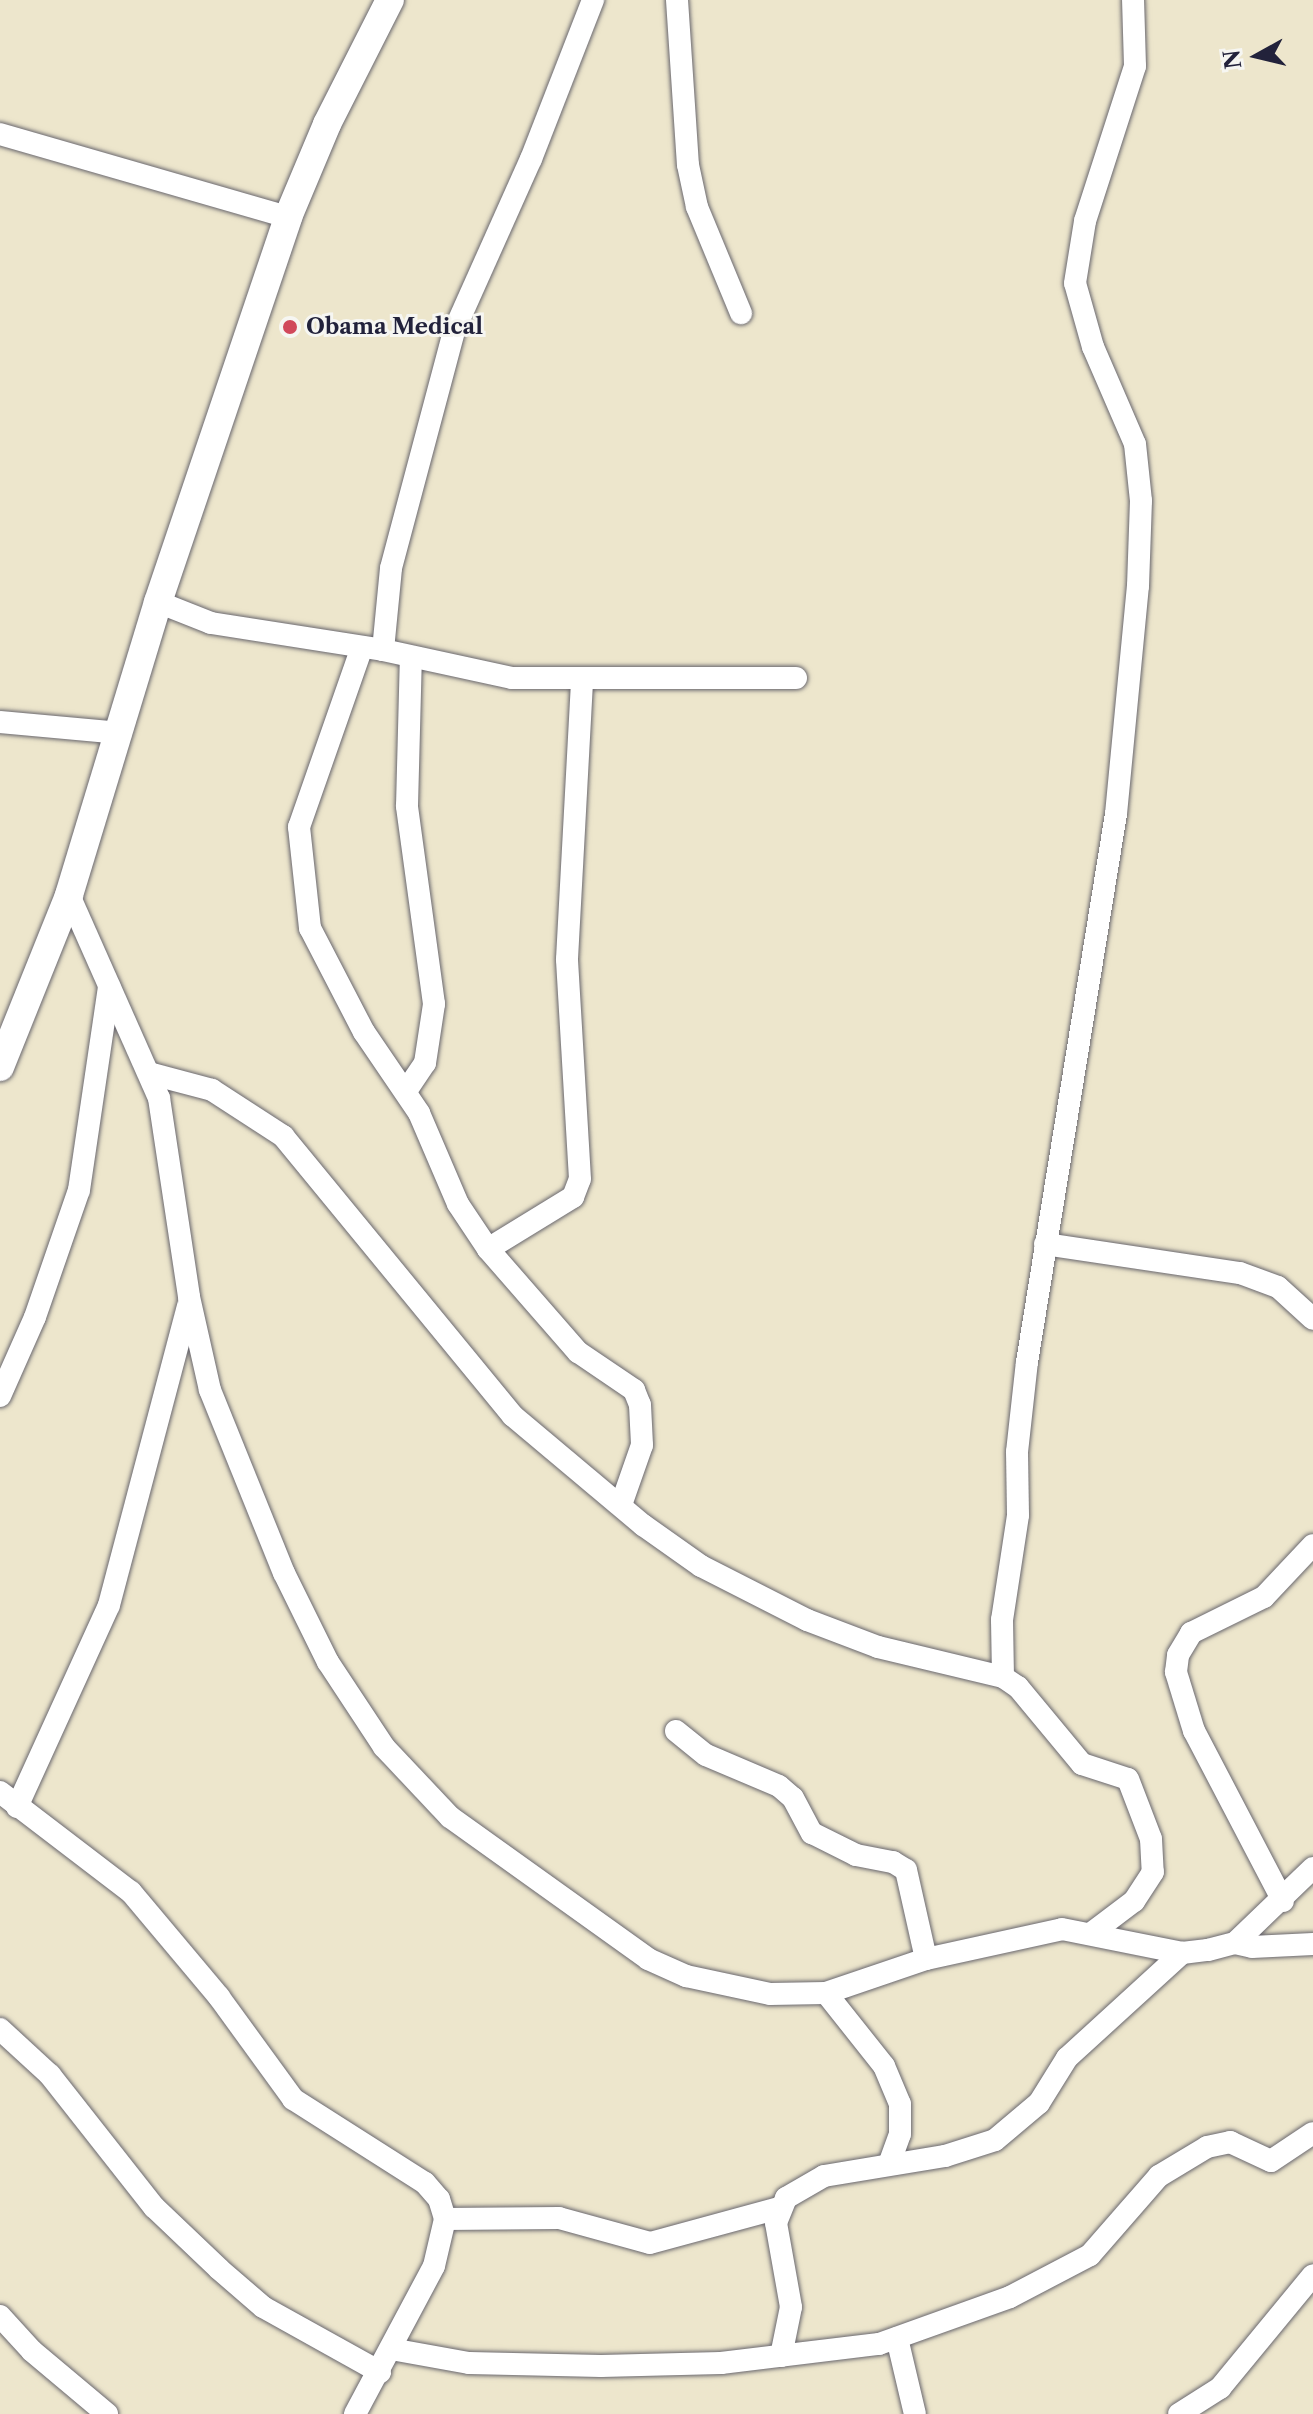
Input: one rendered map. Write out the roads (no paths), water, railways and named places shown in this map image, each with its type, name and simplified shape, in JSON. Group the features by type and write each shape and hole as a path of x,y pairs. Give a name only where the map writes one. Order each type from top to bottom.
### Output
{"street":[{"path":"0,1067 69,895 158,602 288,217 327,124 390,0"},
{"path":"593,0 531,159 454,331 372,648 304,804 299,827 302,878 310,928 326,965 380,1058 406,1091 458,1204 488,1249 578,1352 634,1390 640,1405 642,1445 621,1505"},
{"path":"677,0 688,165 697,207 741,313"},
{"path":"1003,1677 1002,1620 1018,1515 1017,1452 1045,1244 1116,814 1138,586 1141,501 1135,444 1093,347 1075,283 1085,221 1135,66 1133,0"},
{"path":"0,134 288,217"},
{"path":"158,602 211,623 372,648 512,678 796,678"},
{"path":"406,1091 425,1063 434,1004 407,806 411,658"},
{"path":"488,1249 573,1197 580,1179 567,959 582,678"},
{"path":"0,722 120,733"},
{"path":"69,895 152,1074 166,1123 189,1297 210,1390 284,1573 328,1662 409,1776 450,1817 648,1959 730,1988 826,1993 926,1959 1035,1932 1093,1932 1182,1953 1235,1943 1252,1947 1313,1944"},
{"path":"0,1396 35,1317 79,1190 109,986"},
{"path":"152,1074 212,1090 283,1136 513,1416 701,1566 807,1620 878,1647 1003,1677 1018,1687 1082,1764 1128,1779 1141,1809 1154,1855 1153,1872 1134,1901 1093,1932"},
{"path":"1045,1244 1240,1273 1278,1287 1313,1319"},
{"path":"189,1297 174,1372 109,1605 8,1799 131,1892 191,1961 293,2099 425,2183 439,2199 445,2219 434,2266 355,2414"},
{"path":"1283,1901 1194,1731 1176,1672 1178,1655 1191,1633 1264,1597 1313,1545"},
{"path":"676,1731 706,1755 779,1786 793,1798 812,1833 829,1844 906,1870 926,1959"},
{"path":"1235,1943 1283,1901 1313,1868"},
{"path":"445,2219 559,2218 650,2243 779,2208 803,2185 824,2176 890,2162 945,2156 995,2140 1039,2103 1067,2058 1182,1953"},
{"path":"826,1993 884,2066 900,2104 900,2134 890,2162"},
{"path":"0,2029 50,2075 154,2207 219,2269 263,2307 380,2372"},
{"path":"391,2349 484,2364 601,2366 781,2356 897,2338 1010,2297 1090,2255 1159,2176 1207,2147 1230,2142 1271,2161 1313,2133"},
{"path":"779,2208 778,2255 791,2307 781,2356"},
{"path":"1179,2414 1220,2388 1313,2275"},
{"path":"0,2316 32,2351 107,2414"},
{"path":"897,2338 915,2414"}],"place":[{"name":"Obama Medical","path":"290,327"}]}
